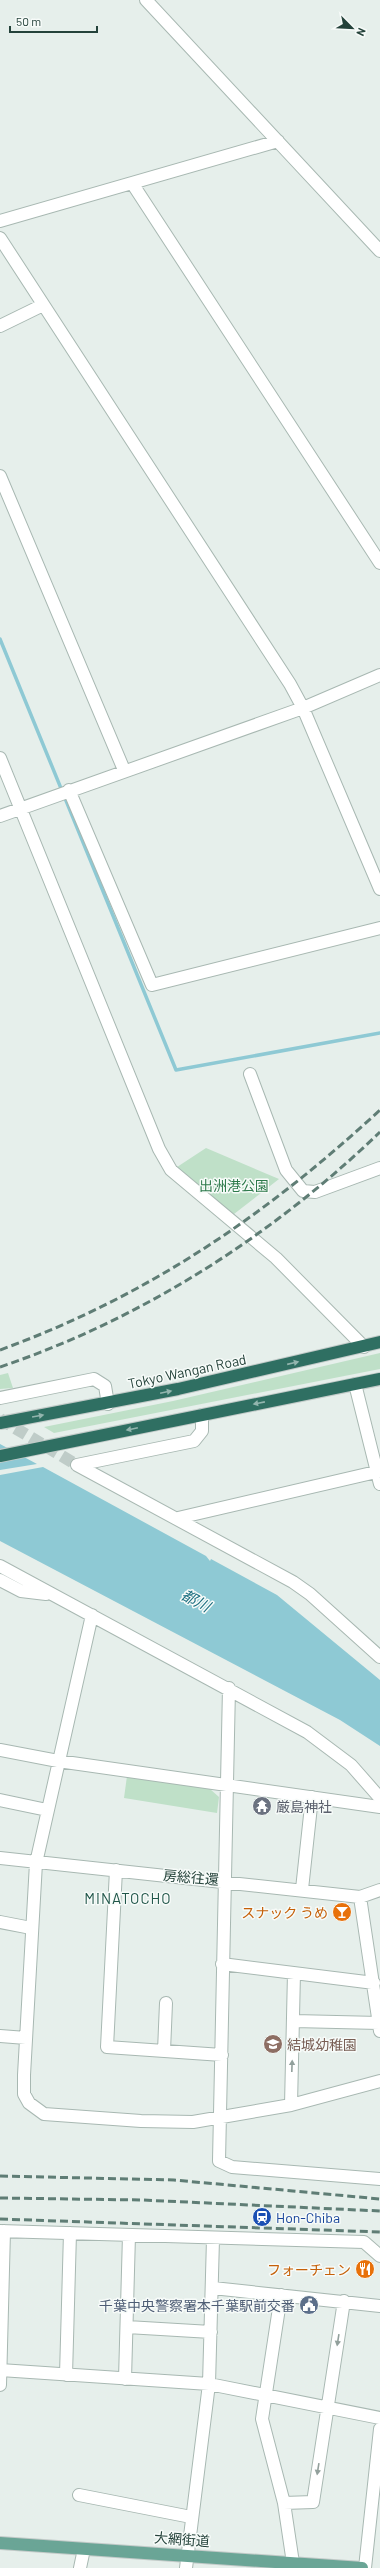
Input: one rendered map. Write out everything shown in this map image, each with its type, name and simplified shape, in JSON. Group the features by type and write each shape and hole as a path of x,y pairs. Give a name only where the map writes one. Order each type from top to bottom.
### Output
{"highway":[{"name":"Tokyo Wangan Road","path":"0,1423 108,1404 364,1347 380,1342"},
{"path":"0,1456 380,1379"}],"main road":[{"name":"大網街道","path":"0,2543 187,2554 363,2568"}],"street":[{"path":"146,0 380,251"},
{"path":"0,221 278,141"},
{"path":"132,183 380,563"},
{"path":"0,238 286,678 303,708 380,889"},
{"path":"0,326 43,305"},
{"path":"0,476 124,770"},
{"path":"0,816 124,770 303,708 380,675"},
{"path":"0,758 159,1149 171,1170 276,1258 364,1347"},
{"path":"69,790 152,985 380,928"},
{"path":"250,1074 286,1170 303,1191 315,1192 380,1168"},
{"path":"0,1398 94,1379 105,1386 108,1404"},
{"path":"355,1384 379,1471 380,1484"},
{"path":"202,1415 202,1432 194,1441 77,1465 178,1518 293,1582 310,1594 380,1657"},
{"path":"178,1518 379,1471"},
{"path":"0,1566 229,1688 307,1732 331,1748 351,1765 380,1798"},
{"path":"0,1580 21,1590 55,1595"},
{"path":"92,1615 36,1863 31,1928 24,2075 24,2094 29,2103 44,2114 140,2121 193,2122 291,2105 380,2081"},
{"path":"229,1688 219,2161 224,2165 380,2179"},
{"path":"0,1750 58,1762 380,1807"},
{"path":"302,1889 312,1797"},
{"path":"0,1800 48,1810"},
{"name":"房総往還","path":"0,1858 36,1863 302,1889 360,1897 380,1890"},
{"path":"116,1870 107,2047 222,2055"},
{"path":"294,2020 379,2027 374,1983 360,1897"},
{"path":"0,1922 31,1928"},
{"path":"222,1964 374,1983"},
{"path":"291,2105 294,1973"},
{"path":"164,2051 166,2004"},
{"path":"0,2036 26,2038"},
{"path":"0,2385 2,2231 213,2239 364,2242 380,2256"},
{"path":"66,2375 70,2233"},
{"path":"125,2378 129,2235"},
{"path":"186,2568 191,2517 209,2384 213,2288 213,2239"},
{"path":"213,2288 380,2306"},
{"path":"281,2295 262,2419 284,2503 293,2563"},
{"path":"284,2503 313,2502 344,2302"},
{"path":"127,2327 211,2332"},
{"path":"0,2370 209,2384 380,2418"},
{"path":"363,2568 379,2457 380,2429"},
{"path":"79,2495 191,2517"},
{"path":"80,2568 84,2549"}],"green space":[{"name":"出洲港公園","path":"206,1148 279,1179 234,1214 174,1169"},
{"path":"380,1353 380,1369 54,1433 44,1427 173,1401"},
{"path":"8,1373 13,1388 0,1389 0,1375"},
{"path":"127,1776 210,1789 219,1797 217,1813 124,1798"}],"water":[{"path":"0,1444 37,1464 0,1470"},
{"name":"都川","path":"43,1467 206,1556 210,1561 211,1559 277,1595 380,1680 380,1746 340,1720 0,1541 0,1475"}],"waterway":[{"path":"0,639 176,1070 380,1033"}],"tunnel":[{"path":"0,1419 77,1465"}],"railway":[{"path":"0,1350 54,1329 106,1305 202,1250 293,1185 337,1149 380,1110"},
{"path":"0,1367 53,1347 104,1325 154,1299 203,1270 250,1239 295,1206 380,1132"},
{"path":"0,2176 174,2180 380,2199"},
{"path":"0,2198 142,2200 380,2211"},
{"path":"0,2219 380,2232"}],"place":[{"name":"厳島神社","path":"262,1806"},
{"name":"スナック うめ","path":"342,1912"},
{"name":"結城幼稚園","path":"273,2044"},
{"name":"Hon-Chiba","path":"262,2217"},
{"name":"フォーチェン","path":"365,2269"},
{"name":"千葉中央警察署本千葉駅前交番","path":"309,2305"}],"district":[{"name":"MINATOCHO","path":"128,1898"}]}
